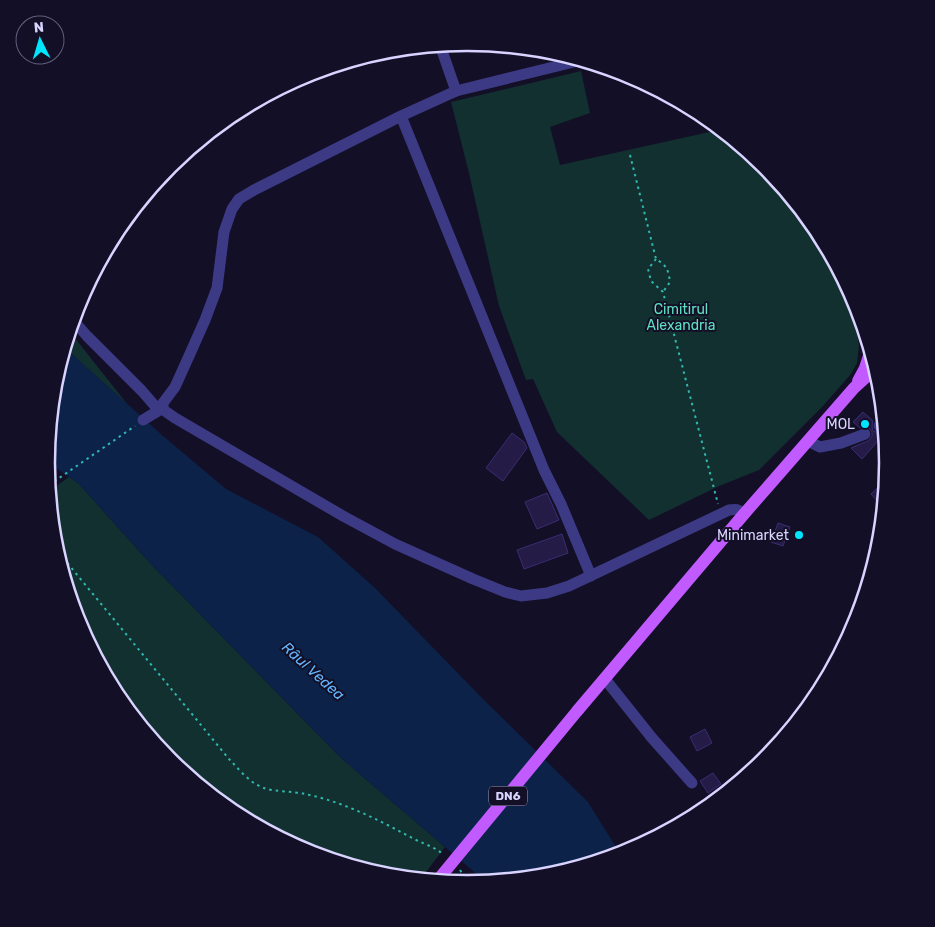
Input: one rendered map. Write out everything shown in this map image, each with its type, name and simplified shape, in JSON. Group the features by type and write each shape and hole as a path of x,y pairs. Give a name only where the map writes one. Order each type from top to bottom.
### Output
{"main road":[{"name":"DN6","path":"854,388 867,362"},
{"name":"DN6","path":"443,875 578,710 744,514 854,388 870,374"}],"street":[{"path":"442,52 456,91"},
{"path":"163,408 163,402 175,387 217,288 224,232 232,209 240,199 254,190 401,116 456,91 568,64"},
{"path":"401,116 544,470 561,504 590,576"},
{"path":"79,327 155,406 163,408 181,421 343,516 395,544 472,579 506,592 522,596 547,594 569,586 721,513 735,509 744,514"},
{"path":"143,420 163,408"},
{"path":"808,440 820,447 841,443 866,434"},
{"path":"605,679 692,784"}],"path":[{"path":"630,155 656,259 663,263 668,270 670,282 663,292"},
{"path":"656,259 648,269 650,281 663,292 721,513"},
{"path":"56,480 143,420"},
{"path":"67,563 229,758 248,778 264,788 304,793 343,804 438,849 445,855"},
{"path":"459,866 464,876"}],"green space":[{"name":"Cimitirul Alexandria","path":"581,71 590,113 550,127 560,165 712,132 759,172 795,213 825,257 856,326 859,346 857,363 851,374 823,406 759,470 717,487 649,520 557,432 533,379 526,380 499,306 451,102"},
{"path":"75,338 128,405 70,353"},
{"path":"69,477 79,484 149,562 341,758 445,847 425,873 361,862 335,854 285,833 261,821 217,791 176,755 140,714 110,670 98,646 77,596 69,570 63,544 56,486"}],"water":[{"name":"Râul Vedea","path":"70,353 162,435 226,489 318,537 375,588 483,699 588,802 616,847 574,862 548,868 478,876 341,758 149,562 79,484 55,468 59,410"}],"building":[{"path":"863,412 873,421 873,431 879,433 879,440 862,459 851,448 868,441 872,436 872,432 869,428 860,428 853,422"},
{"path":"512,433 524,442 527,448 503,481 486,468"},
{"path":"879,486 878,502 871,494"},
{"path":"547,493 559,520 537,529 525,502"},
{"path":"778,523 790,527 783,546 771,542"},
{"path":"562,534 568,553 524,569 517,550"},
{"path":"705,729 712,743 697,751 690,737"},
{"path":"713,773 721,784 708,793 700,781"}],"place":[{"name":"MOL","path":"865,424"},
{"name":"Minimarket","path":"799,535"}]}
